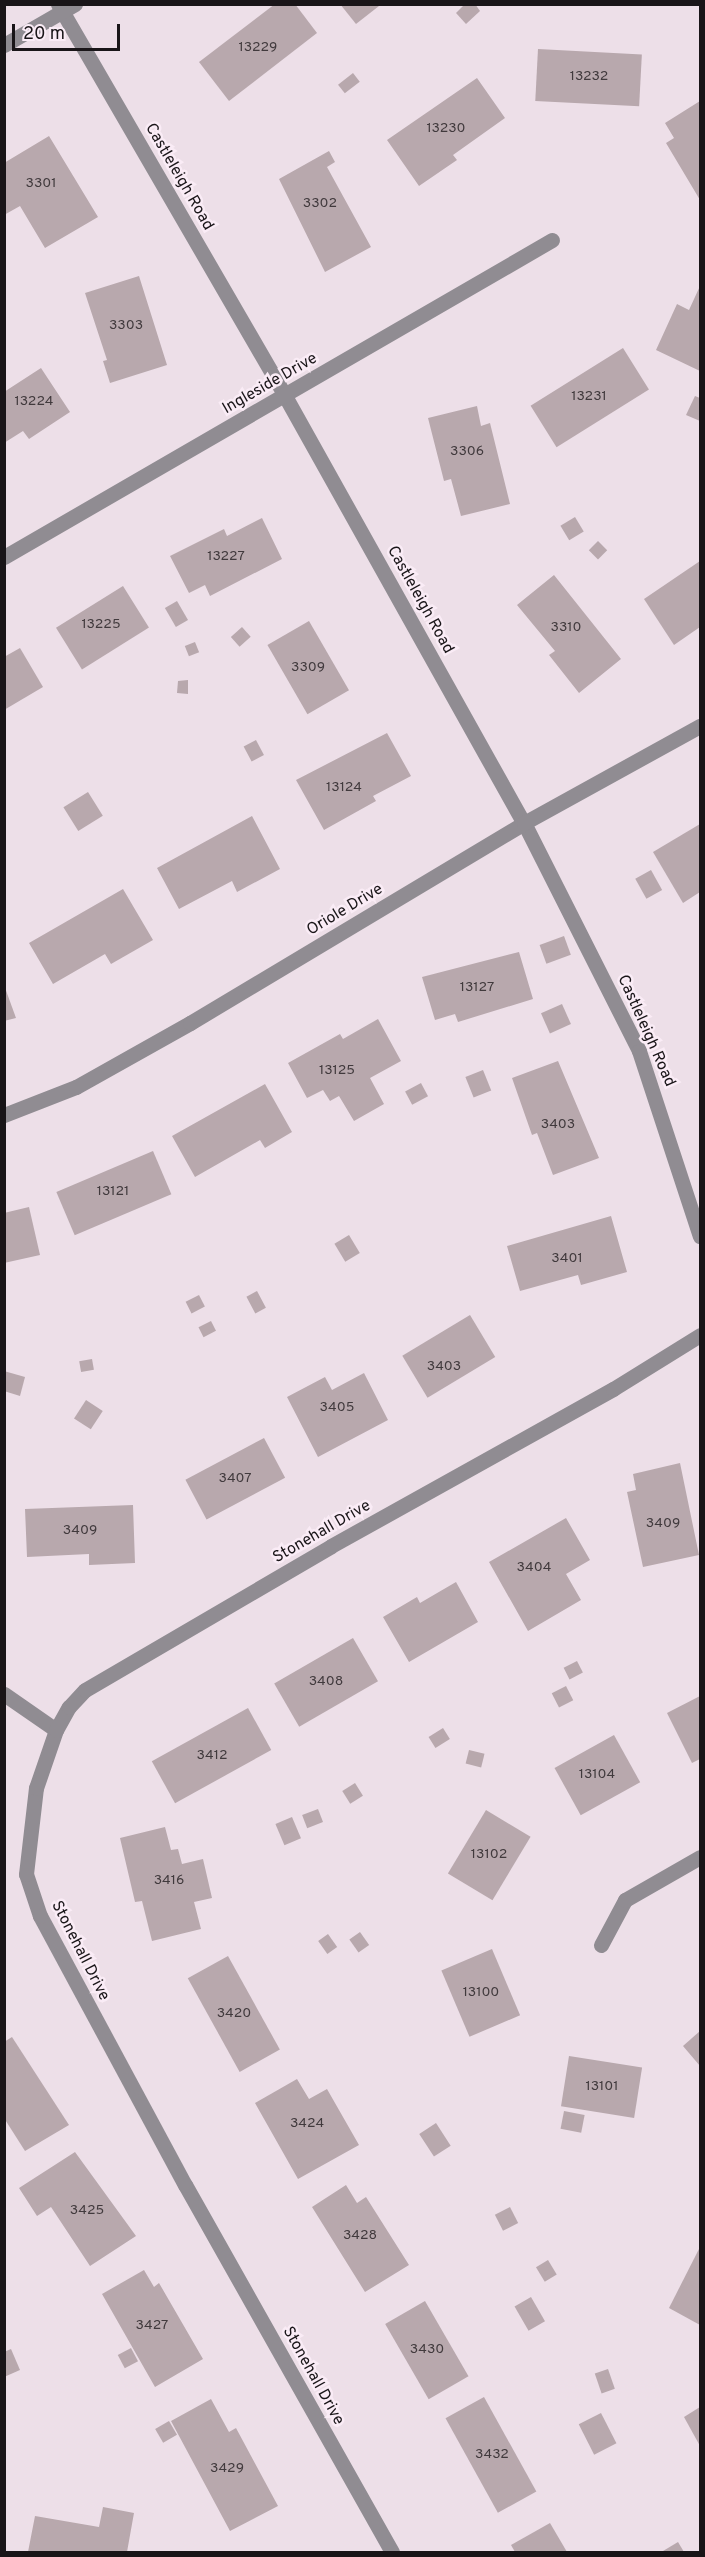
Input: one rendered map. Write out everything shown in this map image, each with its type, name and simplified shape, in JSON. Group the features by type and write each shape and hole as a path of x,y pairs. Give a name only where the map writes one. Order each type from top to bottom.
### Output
{"street":[{"path":"4,45 65,7"},
{"name":"Castleleigh Road","path":"65,7 524,824 639,1051 700,1236"},
{"name":"Ingleside Drive","path":"4,557 552,240"},
{"name":"Oriole Drive","path":"4,1115 76,1087 180,1029 524,824 700,726"},
{"name":"Stonehall Drive","path":"386,2551 184,2185 40,1916 26,1874 36,1788 56,1730 69,1707 86,1690 331,1546 614,1389 700,1335"},
{"path":"4,1694 56,1730"},
{"path":"601,1945 625,1900 700,1857"}],"building":[{"path":"275,4 295,4 317,33 229,101 199,62"},
{"path":"340,4 377,4 379,6 356,24"},
{"path":"465,4 475,4 480,11 466,24 456,13"},
{"path":"538,49 642,54 639,106 535,101"},
{"path":"353,73 360,82 345,93 338,85"},
{"path":"477,78 505,118 453,155 457,160 419,186 387,140"},
{"path":"700,101 700,200 666,143 674,138 665,123"},
{"path":"49,136 98,217 45,248 20,206 4,215 4,163"},
{"path":"329,151 335,162 327,167 371,247 325,272 279,179"},
{"path":"139,276 167,365 110,383 103,361 107,360 85,293"},
{"path":"700,286 700,371 656,350 677,304 689,310"},
{"path":"623,348 649,390 557,447 531,406"},
{"path":"41,368 70,412 29,439 23,431 4,443 4,392"},
{"path":"695,396 700,398 700,421 686,415"},
{"path":"477,406 481,426 490,423 510,504 461,516 451,479 444,481 428,418"},
{"path":"575,517 584,532 569,540 560,526"},
{"path":"262,518 282,559 210,596 205,585 189,593 170,556 224,529 227,536"},
{"path":"598,541 607,550 598,559 589,550"},
{"path":"700,561 700,627 674,645 644,599"},
{"path":"554,575 621,659 579,693 549,655 555,651 517,605"},
{"path":"123,586 149,628 82,669 56,628"},
{"path":"177,601 188,620 176,627 165,608"},
{"path":"309,621 349,690 307,714 267,645"},
{"path":"242,627 251,637 240,647 231,637"},
{"path":"195,642 199,652 189,656 185,646"},
{"path":"20,648 43,687 4,710 4,657"},
{"path":"188,680 188,694 177,693 178,681"},
{"path":"387,733 411,776 373,796 376,801 324,830 296,780"},
{"path":"256,740 264,755 252,762 244,747"},
{"path":"88,792 103,816 78,831 63,807"},
{"path":"252,816 280,869 237,892 232,881 179,909 157,868"},
{"path":"700,824 700,892 683,903 653,852"},
{"path":"651,870 662,890 646,899 635,879"},
{"path":"123,889 153,940 111,964 105,954 53,984 29,943"},
{"path":"564,936 571,955 546,964 540,945"},
{"path":"519,952 533,999 458,1022 455,1014 435,1020 422,977"},
{"path":"4,985 16,1018 4,1021"},
{"path":"562,1004 571,1024 550,1033 541,1013"},
{"path":"378,1019 401,1061 370,1078 384,1104 354,1121 339,1096 330,1101 323,1090 307,1098 288,1063 340,1034 343,1039"},
{"path":"558,1061 599,1158 553,1175 537,1133 532,1135 512,1078"},
{"path":"483,1070 491,1090 474,1098 465,1077"},
{"path":"421,1083 428,1096 412,1105 405,1091"},
{"path":"265,1084 292,1132 265,1148 260,1140 195,1177 172,1136"},
{"path":"153,1151 171,1194 75,1235 56,1192"},
{"path":"29,1207 40,1255 4,1263 4,1213"},
{"path":"611,1216 627,1272 581,1285 578,1275 520,1291 507,1246"},
{"path":"349,1235 360,1253 345,1262 334,1244"},
{"path":"257,1291 266,1308 255,1313 246,1297"},
{"path":"199,1295 205,1307 192,1313 186,1302"},
{"path":"470,1315 495,1357 428,1398 402,1356"},
{"path":"211,1321 216,1331 204,1337 199,1327"},
{"path":"92,1359 94,1370 81,1372 79,1361"},
{"path":"4,1371 25,1377 20,1396 4,1391"},
{"path":"364,1373 388,1420 318,1457 287,1397 325,1377 332,1390"},
{"path":"86,1400 103,1411 91,1429 74,1418"},
{"path":"264,1438 285,1478 207,1520 185,1480"},
{"path":"680,1463 699,1555 643,1567 627,1492 636,1490 633,1474"},
{"path":"133,1505 135,1563 89,1565 89,1554 27,1557 25,1509"},
{"path":"566,1518 590,1560 566,1574 581,1600 528,1631 489,1562"},
{"path":"456,1582 478,1622 409,1662 383,1617 417,1597 420,1603"},
{"path":"353,1638 378,1681 299,1727 274,1684"},
{"path":"577,1661 583,1673 570,1679 564,1668"},
{"path":"566,1686 573,1700 559,1708 552,1693"},
{"path":"700,1696 700,1759 692,1763 667,1713"},
{"path":"248,1708 271,1750 175,1803 152,1761"},
{"path":"443,1728 450,1739 435,1748 429,1737"},
{"path":"614,1735 640,1782 581,1815 555,1768"},
{"path":"469,1750 485,1754 481,1767 466,1764"},
{"path":"355,1783 363,1796 350,1804 342,1791"},
{"path":"318,1809 323,1822 307,1828 302,1815"},
{"path":"486,1810 531,1837 492,1900 448,1873"},
{"path":"292,1817 301,1838 284,1845 275,1824"},
{"path":"165,1827 171,1850 178,1849 182,1864 203,1859 212,1898 194,1902 201,1929 152,1941 142,1901 135,1902 120,1838"},
{"path":"360,1932 369,1945 359,1953 349,1939"},
{"path":"328,1934 337,1947 327,1954 318,1941"},
{"path":"492,1949 520,2015 470,2037 441,1970"},
{"path":"228,1956 280,2050 240,2072 188,1978"},
{"path":"700,2031 700,2066 683,2046"},
{"path":"12,2037 69,2125 25,2151 4,2118 4,2042"},
{"path":"569,2056 642,2068 634,2118 561,2106"},
{"path":"297,2079 309,2099 327,2089 359,2145 298,2179 255,2103"},
{"path":"564,2111 585,2115 581,2133 561,2129"},
{"path":"436,2123 451,2146 434,2157 419,2134"},
{"path":"75,2152 136,2236 90,2266 51,2207 37,2216 19,2188"},
{"path":"346,2185 357,2203 366,2197 409,2265 365,2292 312,2207"},
{"path":"510,2207 518,2223 503,2231 495,2215"},
{"path":"700,2247 700,2325 669,2308"},
{"path":"548,2260 557,2275 545,2282 536,2267"},
{"path":"144,2270 154,2287 159,2283 203,2359 155,2387 102,2294"},
{"path":"531,2297 545,2321 529,2331 515,2306"},
{"path":"425,2301 468,2376 429,2399 385,2324"},
{"path":"131,2348 138,2361 125,2368 118,2355"},
{"path":"11,2349 20,2370 4,2377 4,2352"},
{"path":"608,2369 615,2389 602,2393 595,2374"},
{"path":"484,2397 536,2491 498,2513 446,2418"},
{"path":"211,2399 229,2432 236,2428 278,2506 230,2531 171,2421"},
{"path":"700,2407 700,2446 684,2417"},
{"path":"601,2413 616,2443 594,2455 579,2424"},
{"path":"169,2421 177,2435 163,2443 155,2429"},
{"path":"103,2507 134,2513 127,2552 28,2552 35,2516 99,2527"},
{"path":"550,2523 567,2552 515,2552 511,2545"},
{"path":"678,2542 684,2552 663,2551"}]}
